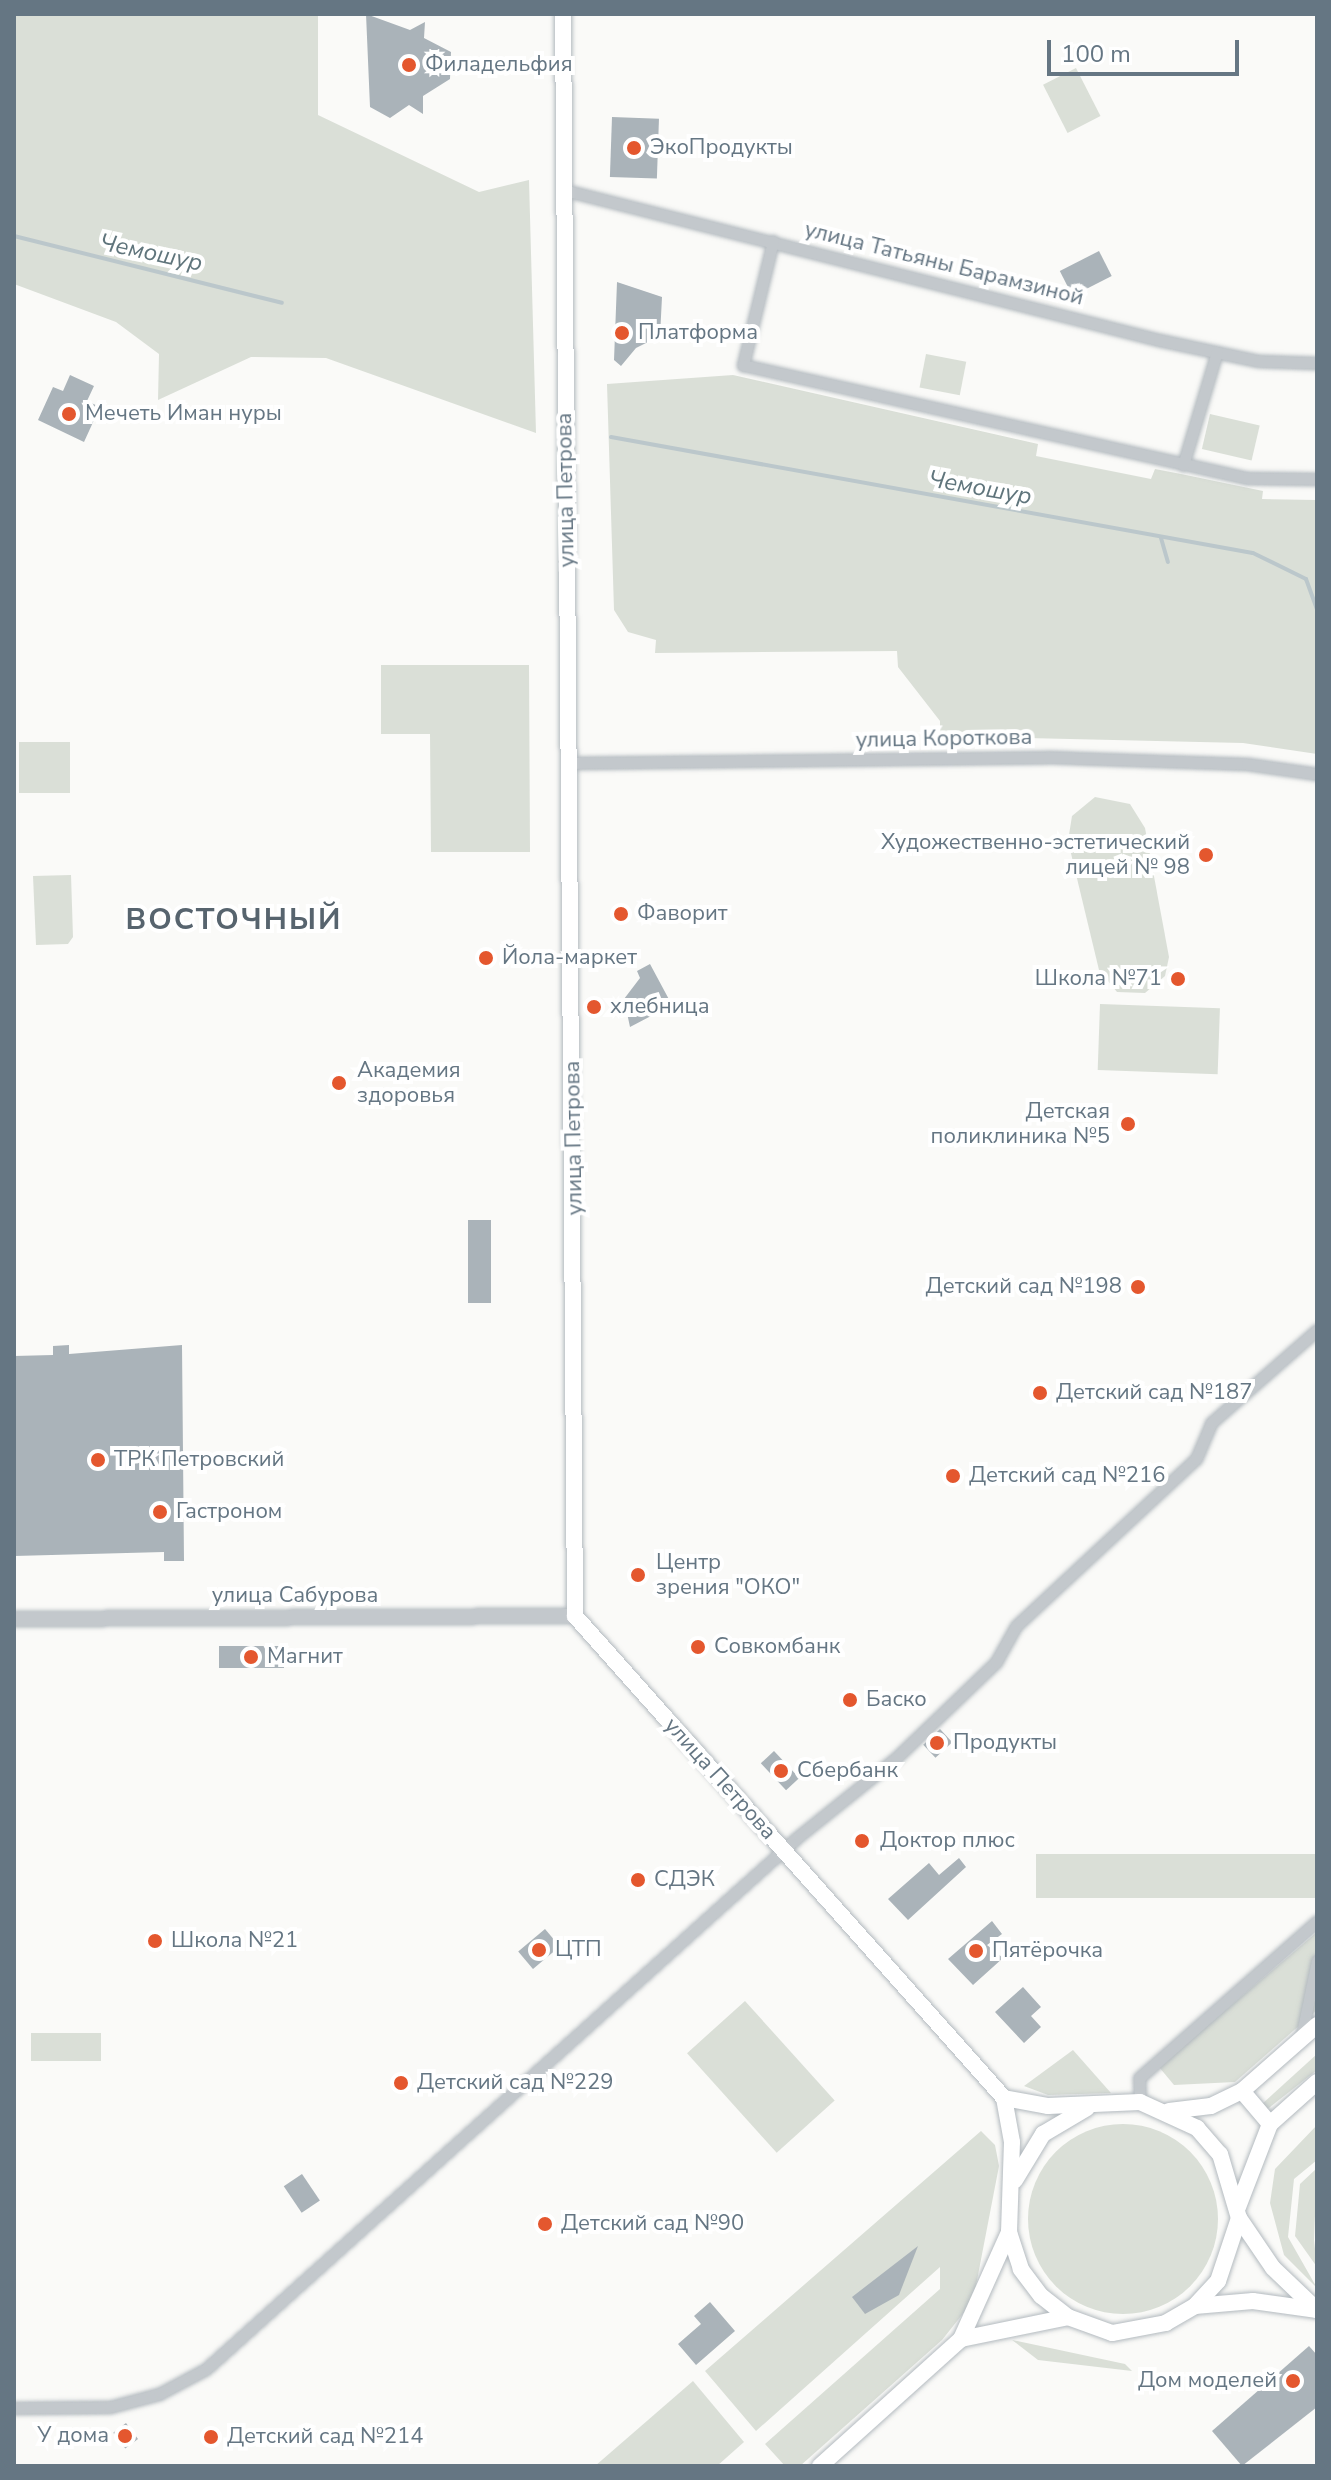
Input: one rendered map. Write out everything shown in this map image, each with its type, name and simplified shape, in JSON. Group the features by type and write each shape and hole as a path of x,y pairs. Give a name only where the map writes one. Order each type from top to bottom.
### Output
{"main road":[{"name":"улица Петрова","path":"563,14 575,1616 1004,2098"},
{"path":"1169,2111 1211,2106 1242,2091 1317,2025"},
{"path":"1009,2232 1021,2269 1068,2317 1112,2333 1166,2323 1195,2306 1218,2281 1238,2212 1270,2124 1317,2082"},
{"path":"1242,2091 1270,2124"},
{"path":"820,2466 961,2339 1009,2232 1013,2185 1004,2098 1096,2105 1140,2102 1169,2111 1220,2154 1238,2212 1273,2268 1317,2310"},
{"path":"1013,2185 1043,2134 1096,2105"},
{"path":"1195,2306 1253,2301 1317,2310"},
{"path":"961,2339 1068,2317"}],"street":[{"name":"улица Татьяны Барамзиной","path":"564,190 1217,352 1317,363"},
{"path":"773,241 743,365 1247,478 1317,479"},
{"path":"1183,465 1217,352"},
{"name":"улица Короткова","path":"570,763 1048,757 1247,764 1317,774"},
{"path":"14,2408 110,2407 159,2394 206,2369 996,1662 1016,1626 1196,1459 1211,1423 1317,1330"},
{"name":"улица Сабурова","path":"14,1619 575,1616"},
{"path":"1140,2102 1139,2078 1317,1921"},
{"path":"1300,2039 1317,1961"}],"shaded area":[{"path":"14,14 318,14 318,115 479,192 529,180 536,433 326,358 251,357 158,400 159,354 116,322 14,284"},
{"path":"1076,68 1101,116 1068,133 1043,85"},
{"path":"926,354 966,362 960,395 920,387"},
{"path":"733,375 1038,444 1036,456 1151,479 1155,469 1263,491 1262,499 1317,500 1317,754 1243,743 940,736 940,721 898,667 897,651 655,653 656,640 628,632 614,610 607,384"},
{"path":"1210,414 1260,425 1252,461 1202,449"},
{"path":"381,665 529,665 530,852 431,852 430,734 381,734"},
{"path":"19,742 70,742 70,793 19,793"},
{"path":"1095,797 1130,804 1145,828 1169,957 1165,976 1145,993 1117,992 1099,970 1068,841 1072,816"},
{"path":"71,875 73,937 68,944 36,945 33,876"},
{"path":"1100,1004 1220,1008 1218,1074 1098,1070"},
{"path":"1036,1854 1317,1854 1317,1898 1036,1898"},
{"path":"1317,1932 1317,2010 1235,2082 1174,2085 1159,2067"},
{"path":"745,2001 835,2101 777,2153 687,2053"},
{"path":"31,2033 101,2033 101,2061 31,2061"},
{"path":"1073,2050 1111,2093 1048,2095 1024,2086"},
{"path":"1317,2054 1317,2070 1265,2111 1262,2104"},
{"path":"1123,2124 1159,2131 1190,2152 1211,2183 1218,2219 1211,2255 1190,2286 1159,2307 1123,2314 1087,2307 1056,2286 1035,2255 1028,2219 1035,2183 1056,2152 1087,2131"},
{"path":"1317,2125 1317,2160 1294,2179 1288,2237 1317,2288 1284,2255 1270,2203 1275,2169"},
{"path":"981,2131 995,2145 999,2166 973,2301 942,2340 800,2466 785,2466 765,2444 940,2289 940,2267 756,2431 705,2371"},
{"path":"1317,2168 1314,2240 1317,2267 1295,2236 1300,2184"},
{"path":"1012,2340 1125,2364 1132,2371 1038,2360"},
{"path":"693,2381 744,2442 717,2466 595,2466"}],"building":[{"name":"Филадельфия","path":"366,14 410,30 425,22 424,38 451,52 450,79 423,96 423,114 409,105 390,118 370,107"},
{"name":"ЭкоПродукты","path":"612,117 659,119 657,179 610,177"},
{"path":"1099,251 1112,276 1073,296 1060,271"},
{"path":"617,282 662,297 660,336 636,348 621,366 614,360"},
{"name":"Мечеть Иман нуры","path":"70,375 94,386 87,401 100,407 84,442 38,420 53,387 63,391"},
{"path":"650,964 672,1005 630,1027 624,999 640,978 637,971"},
{"path":"468,1220 491,1220 491,1303 468,1303"},
{"name":"ТРК Петровский","path":"69,1345 69,1354 182,1345 184,1561 164,1561 164,1552 14,1556 14,1356 53,1355 53,1346"},
{"name":"Магнит","path":"219,1646 284,1646 284,1668 219,1668"},
{"name":"Продукты","path":"940,1729 952,1742 935,1758 923,1745"},
{"name":"Сбербанк","path":"774,1751 799,1778 786,1790 761,1763"},
{"path":"959,1858 966,1867 908,1920 888,1899 929,1863 939,1875"},
{"name":"Пятёрочка","path":"992,1921 1002,1934 987,1945 1003,1958 973,1985 948,1959"},
{"name":"ЦТП","path":"545,1929 560,1947 533,1969 518,1951"},
{"path":"1023,1987 1041,2007 1031,2016 1041,2027 1024,2043 995,2012"},
{"path":"302,2174 320,2201 302,2213 284,2186"},
{"path":"918,2246 899,2295 865,2314 852,2297"},
{"path":"710,2302 735,2331 696,2365 678,2344 701,2324 694,2316"},
{"name":"Дом моделей","path":"1309,2346 1317,2355 1317,2407 1242,2466 1212,2431"},
{"name":"У дома","path":"126,2423 138,2439 125,2449 113,2433"}],"waterway":[{"name":"Чемошур","path":"14,236 282,303"},
{"name":"Чемошур","path":"611,437 1253,553 1306,579 1317,610"},
{"path":"1161,538 1168,562"}],"place":[{"name":"Филадельфия","path":"409,65"},
{"name":"ЭкоПродукты","path":"634,148"},
{"name":"Платформа","path":"622,333"},
{"name":"Мечеть Иман нуры","path":"69,414"},
{"name":"Художественно-эстетический лицей № 98","path":"1206,855"},
{"name":"Фаворит","path":"621,914"},
{"name":"Йола-маркет","path":"486,958"},
{"name":"Школа №71","path":"1178,979"},
{"name":"хлебница","path":"594,1007"},
{"name":"Академия здоровья","path":"339,1083"},
{"name":"Детская поликлиника №5","path":"1128,1124"},
{"name":"Детский сад №198","path":"1138,1287"},
{"name":"Детский сад №187","path":"1040,1393"},
{"name":"ТРК Петровский","path":"98,1460"},
{"name":"Детский сад №216","path":"953,1476"},
{"name":"Гастроном","path":"160,1512"},
{"name":"Центр зрения \"ОКО\"","path":"638,1575"},
{"name":"Совкомбанк","path":"698,1647"},
{"name":"Магнит","path":"251,1657"},
{"name":"Баско","path":"850,1700"},
{"name":"Продукты","path":"937,1743"},
{"name":"Сбербанк","path":"781,1771"},
{"name":"Доктор плюс","path":"862,1841"},
{"name":"СДЭК","path":"638,1880"},
{"name":"Школа №21","path":"155,1941"},
{"name":"ЦТП","path":"539,1950"},
{"name":"Пятёрочка","path":"976,1951"},
{"name":"Детский сад №229","path":"401,2083"},
{"name":"Детский сад №90","path":"545,2224"},
{"name":"Дом моделей","path":"1293,2381"},
{"name":"У дома","path":"125,2436"},
{"name":"Детский сад №214","path":"211,2437"}],"district":[{"name":"ВОСТОЧНЫЙ","path":"234,920"}]}
